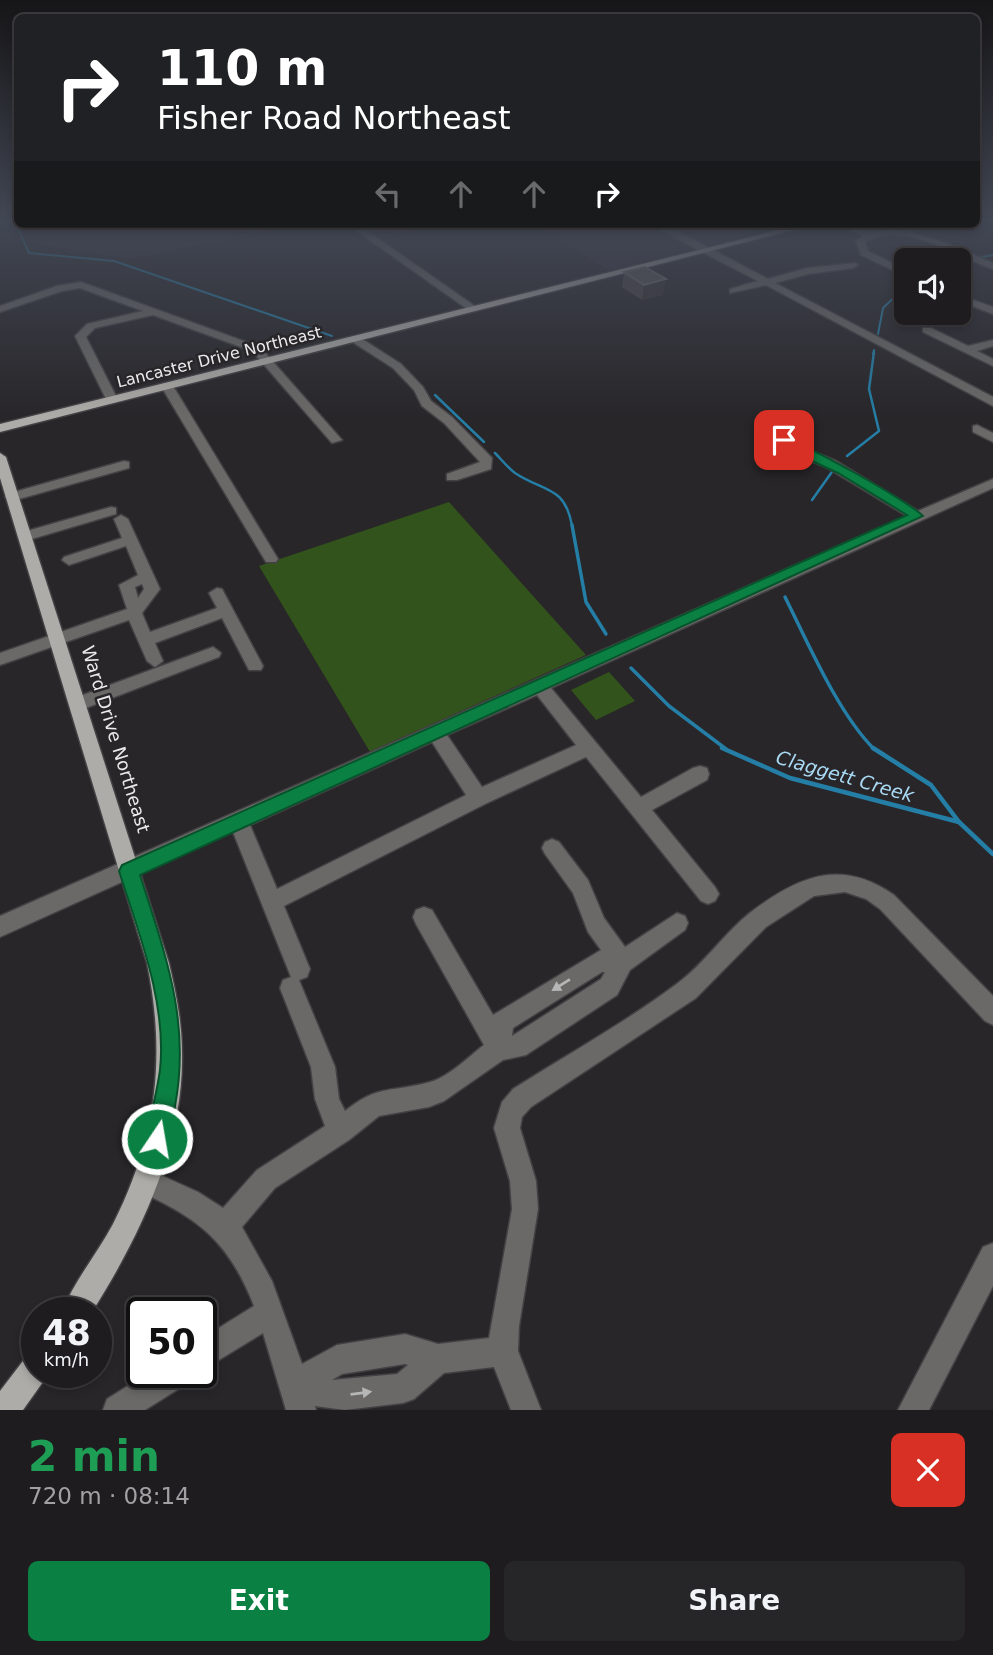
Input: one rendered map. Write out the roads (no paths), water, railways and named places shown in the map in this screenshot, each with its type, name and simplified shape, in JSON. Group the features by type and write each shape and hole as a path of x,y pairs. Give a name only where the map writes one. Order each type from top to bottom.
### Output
{"main road":[{"name":"Lancaster Drive Northeast","path":"0,428 566,286"},
{"name":"Ward Drive Northeast","path":"0,457 160,970 169,1018 171,1069 147,1182 96,1284 87,1297"},
{"path":"4,1410 21,1388"}],"street":[{"path":"0,309 67,286 86,286 256,349 336,440"},
{"path":"440,286 474,309"},
{"path":"733,291 752,286"},
{"path":"773,286 993,402"},
{"path":"971,303 993,311"},
{"path":"112,400 80,336 85,329 154,311"},
{"path":"927,330 993,363"},
{"path":"355,339 397,366 419,389 426,403 448,420 487,461 486,466 452,477"},
{"path":"966,350 993,343"},
{"path":"167,386 271,559"},
{"path":"766,428 801,452 837,467 916,516"},
{"path":"977,429 993,438"},
{"path":"12,497 124,465"},
{"path":"0,927 993,483"},
{"path":"25,536 116,515 130,540 144,578 131,582 126,590 155,661"},
{"path":"69,560 130,540"},
{"path":"217,593 255,666"},
{"path":"0,659 135,609"},
{"path":"146,640 226,611"},
{"path":"78,704 213,653"},
{"path":"540,686 708,894"},
{"path":"436,733 478,798"},
{"path":"272,902 478,798 589,747"},
{"path":"638,808 700,774"},
{"path":"239,822 272,902 323,1067 327,1100 340,1131"},
{"path":"552,848 581,887 596,925 622,962"},
{"path":"526,1410 503,1351 504,1326 525,1209 523,1181 507,1128 512,1111 522,1098 688,990 758,920 818,884 845,882 861,886 887,902 993,1013"},
{"path":"424,917 499,1049"},
{"path":"224,1227 266,1179 340,1131 370,1107 385,1101 429,1095 444,1088 499,1049 518,1047 609,987 622,962 677,923"},
{"path":"147,1182 192,1203 224,1227 252,1270 298,1398 403,1388 438,1359 503,1351"},
{"path":"913,1410 993,1257"},
{"path":"217,1346 269,1313"},
{"path":"118,1410 152,1388"}],"waterway":[{"name":"Claggett Creek","path":"186,286 332,336"},
{"name":"Claggett Creek","path":"878,334 883,308 894,297"},
{"name":"Claggett Creek","path":"873,354 874,350"},
{"name":"Claggett Creek","path":"847,456 879,431 869,389 874,352"},
{"name":"Claggett Creek","path":"435,395 484,442"},
{"name":"Claggett Creek","path":"495,453 515,473 558,496 569,513 572,526"},
{"name":"Claggett Creek","path":"812,500 834,469"},
{"name":"Claggett Creek","path":"572,525 586,602 606,634"},
{"name":"Claggett Creek","path":"785,597 836,697 873,748"},
{"name":"Claggett Creek","path":"631,668 669,706 726,749"},
{"name":"Claggett Creek","path":"722,748 790,778 959,822"},
{"name":"Claggett Creek","path":"873,748 931,785 959,822"},
{"name":"Claggett Creek","path":"959,822 993,854"}]}
